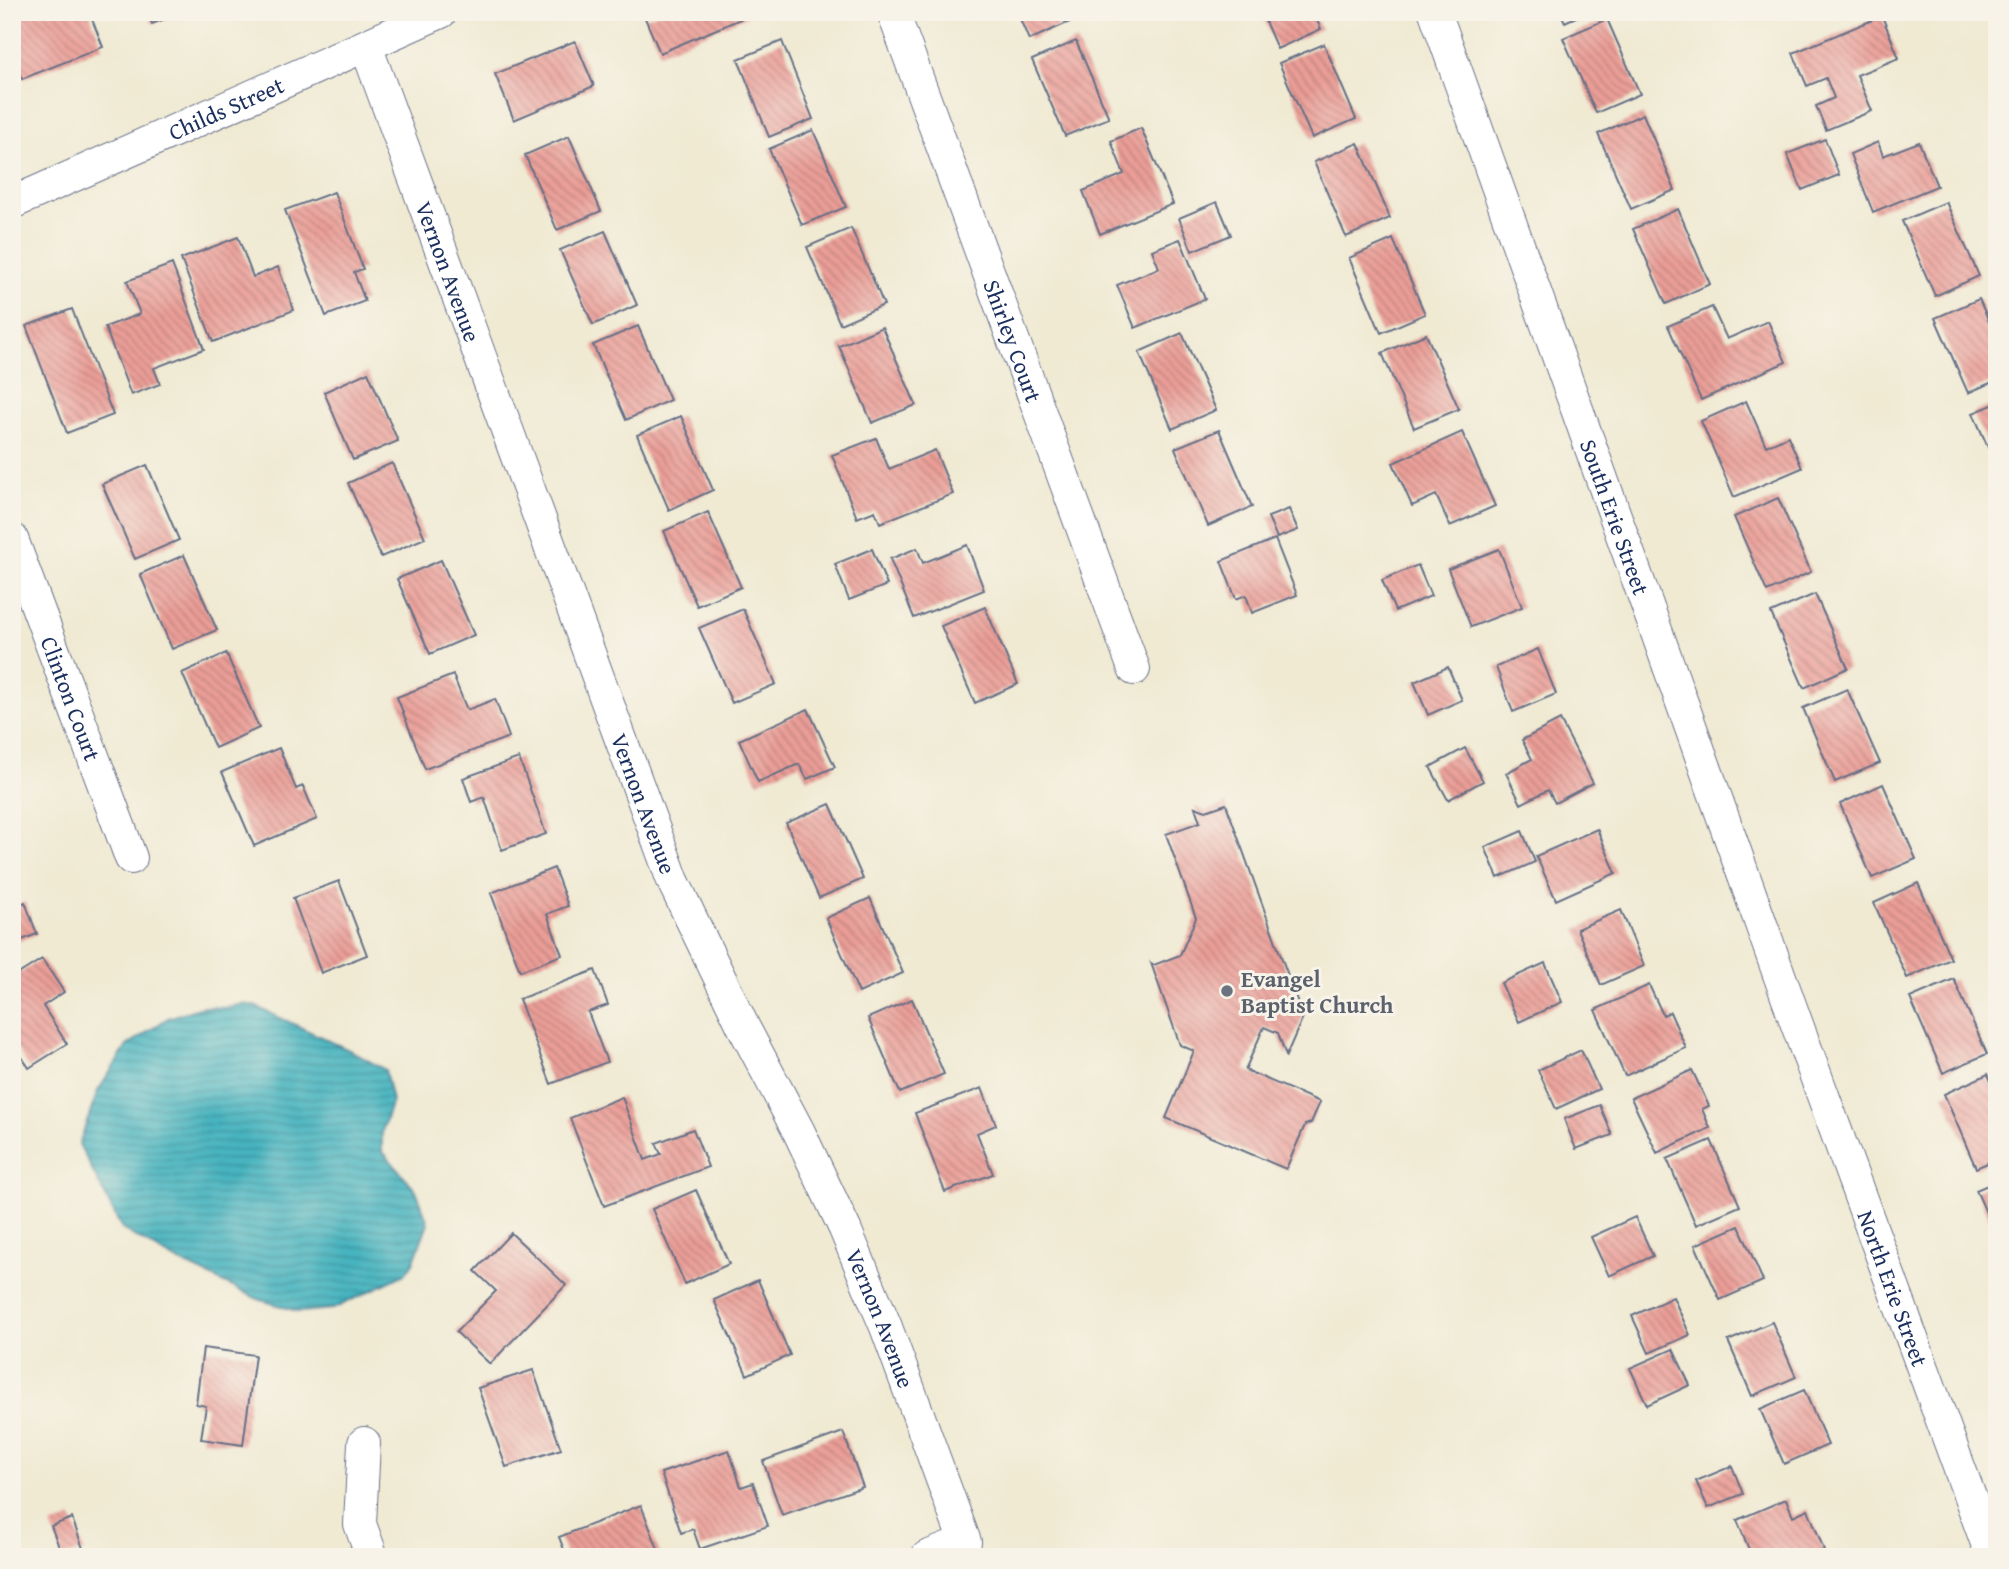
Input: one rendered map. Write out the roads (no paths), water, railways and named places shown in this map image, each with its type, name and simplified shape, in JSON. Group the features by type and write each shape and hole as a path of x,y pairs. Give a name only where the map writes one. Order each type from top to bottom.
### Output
{"street":[{"name":"Childs Street","path":"12,204 442,12"},
{"name":"Shirley Court","path":"892,12 1134,669"},
{"name":"South Erie Street","path":"1435,12 1795,1019"},
{"name":"Vernon Avenue","path":"366,46 673,881 845,1229 886,1327 965,1542 927,1557"},
{"name":"Clinton Court","path":"12,539 131,858"},
{"name":"North Erie Street","path":"1795,1019 1992,1557"},
{"path":"364,1443 360,1524 372,1557"}],"water":[{"path":"243,1004 257,1007 385,1070 392,1101 382,1131 382,1151 416,1190 428,1223 413,1263 405,1274 333,1309 300,1312 258,1299 176,1260 122,1229 79,1144 98,1091 127,1046 168,1018 202,1007 226,1008"}],"place":[{"name":"Evangel Baptist Church","path":"1227,991"}]}
